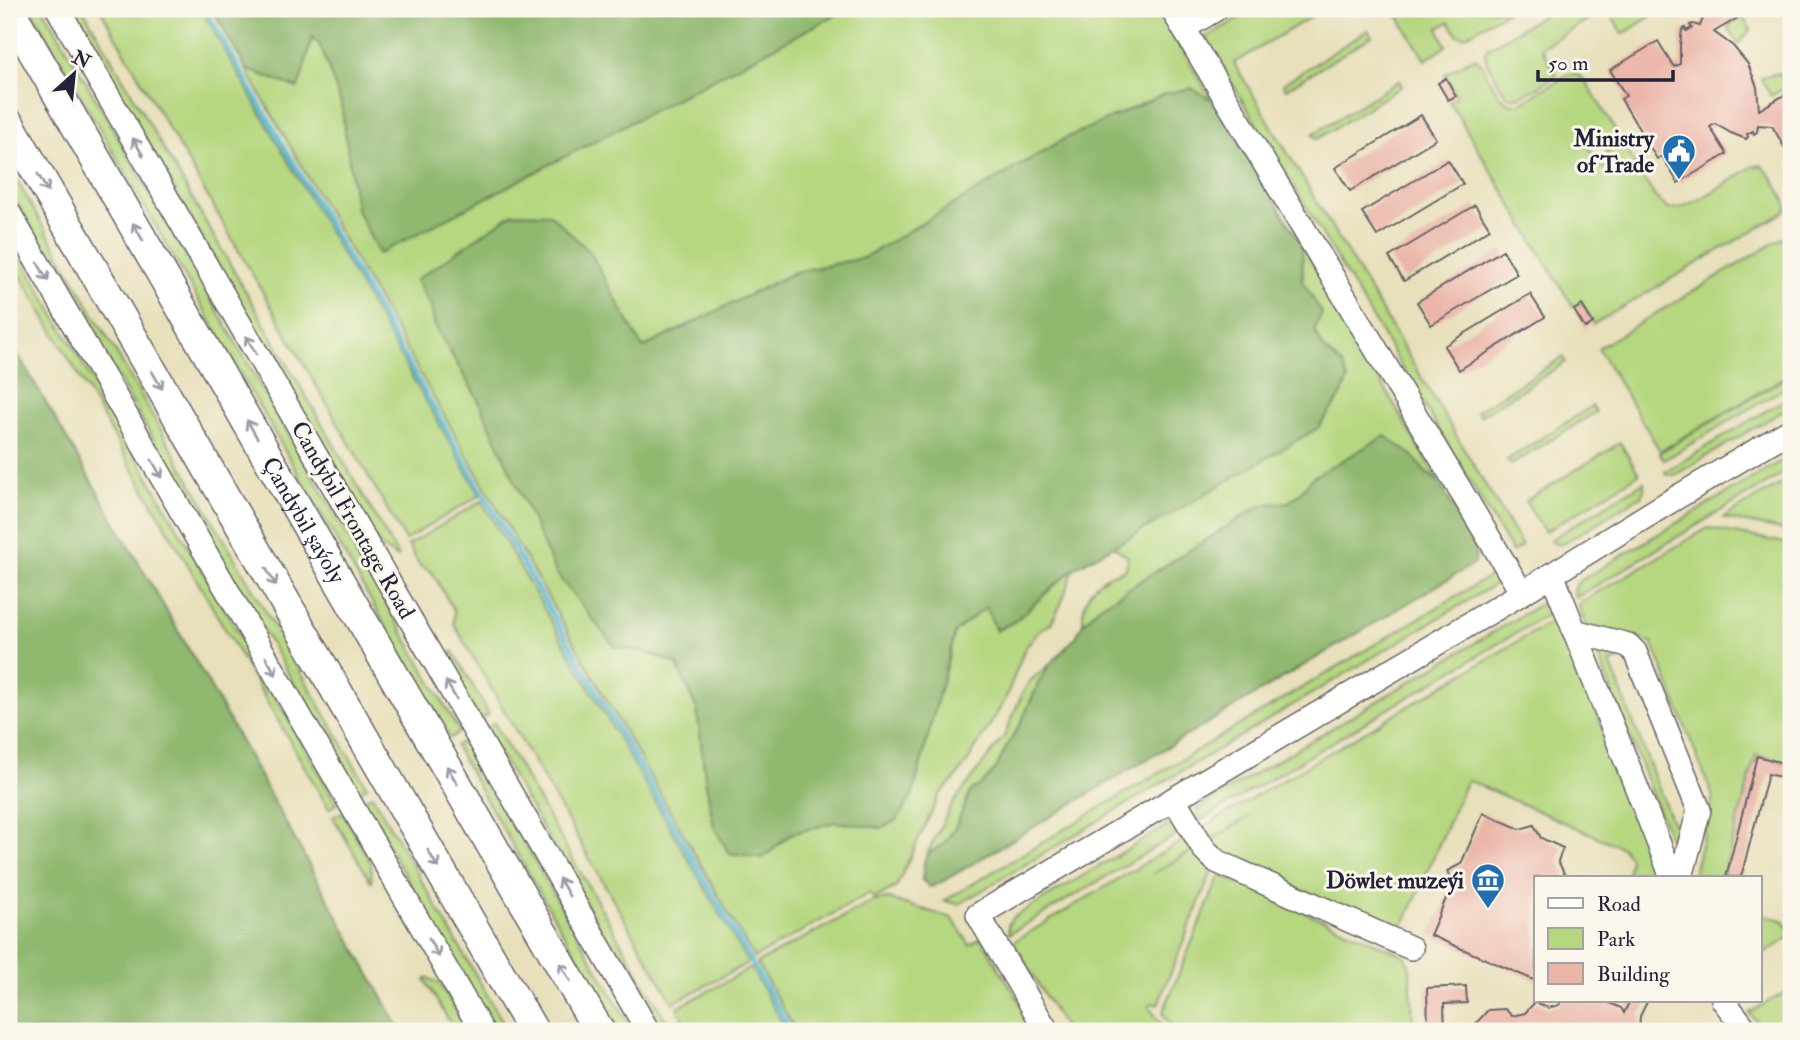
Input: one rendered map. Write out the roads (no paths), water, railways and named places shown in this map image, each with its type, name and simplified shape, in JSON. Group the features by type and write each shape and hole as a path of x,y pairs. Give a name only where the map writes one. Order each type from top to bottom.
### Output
{"main road":[{"name":"Çandybil şaýoly","path":"9,9 599,1031"},
{"path":"9,124 533,1031"}],"street":[{"name":"Candybil Frontage Road","path":"58,9 648,1031"},
{"path":"1216,9 1178,19 1522,593"},
{"path":"9,213 482,1031"},
{"path":"1047,1031 978,915 1522,593 1791,430"},
{"path":"1552,574 1672,876"},
{"path":"1574,631 1628,645 1635,652 1699,810 1681,876"},
{"path":"1174,799 1205,849 1216,861 1411,947"},
{"path":"1725,1002 1747,1031"}],"waterway":[{"path":"205,9 791,1031"}],"place":[{"name":"Ministry of Trade","path":"1679,181"},
{"name":"Döwlet muzeýi","path":"1488,910"}]}
